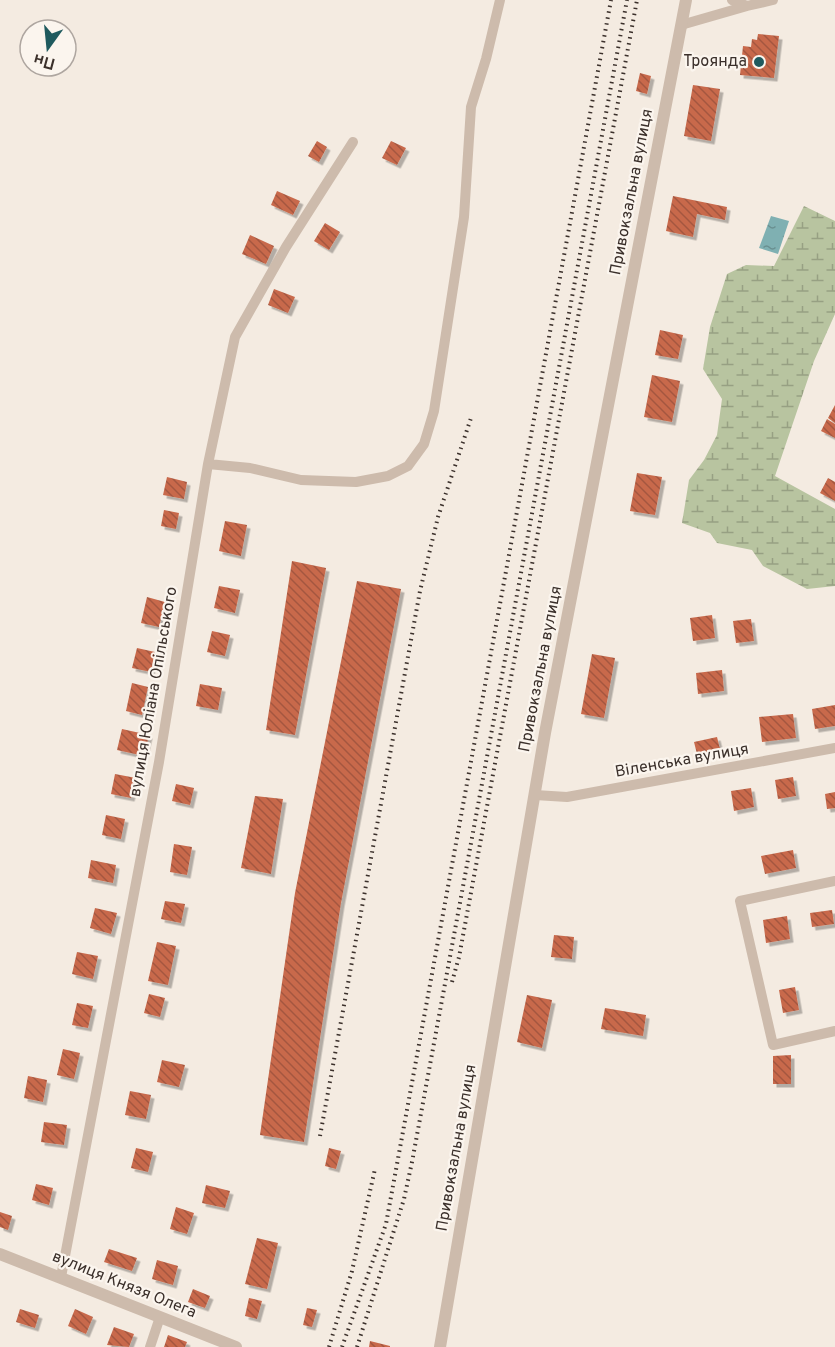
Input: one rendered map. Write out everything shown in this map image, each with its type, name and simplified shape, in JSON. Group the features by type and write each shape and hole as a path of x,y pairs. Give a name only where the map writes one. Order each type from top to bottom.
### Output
{"street":[{"path":"208,464 250,468 301,480 356,482 388,476 408,466 424,444 434,411 464,217 471,107 486,59 500,0"},
{"name":"Привокзальна вулиця","path":"440,1347 534,795 686,0"},
{"path":"732,0 747,6"},
{"path":"681,25 773,0"},
{"name":"вулиця Юліана Опільського","path":"61,1277 159,762 208,464 235,337 286,247 353,142"},
{"name":"Віленська вулиця","path":"534,795 567,797 835,748"},
{"path":"835,881 740,902 773,1045 835,1031"},
{"name":"вулиця Князя Олега","path":"0,1254 236,1347"},
{"path":"150,1347 160,1317"}],"green space":[{"path":"804,206 835,221 835,314 814,361 775,476 835,509 835,586 807,589 763,566 752,550 717,543 710,533 682,523 689,480 704,460 717,435 722,399 703,369 710,327 727,274 746,265 774,266"}],"water":[{"path":"771,216 789,221 778,254 759,248"}],"building":[{"name":"Троянда","path":"758,34 779,36 774,78 740,75 743,46 751,47 752,39 757,40"},
{"path":"640,73 651,76 647,94 636,91"},
{"path":"693,85 720,89 711,141 684,136"},
{"path":"317,141 327,147 319,162 308,156"},
{"path":"391,141 406,148 397,165 382,158"},
{"path":"277,191 300,201 293,215 271,205"},
{"path":"673,196 727,207 725,220 697,214 693,237 666,231"},
{"path":"325,223 340,232 329,250 314,241"},
{"path":"250,235 274,246 266,264 242,254"},
{"path":"274,289 295,297 288,313 268,305"},
{"path":"660,330 683,335 678,359 655,355"},
{"path":"652,375 680,381 672,422 644,417"},
{"path":"835,405 835,423 828,418"},
{"path":"827,419 835,424 835,438 821,431"},
{"path":"637,473 662,477 655,515 630,511"},
{"path":"167,477 187,482 184,499 163,495"},
{"path":"828,478 835,482 835,501 820,493"},
{"path":"164,510 179,513 176,529 161,526"},
{"path":"225,521 247,525 241,556 219,551"},
{"path":"292,561 326,568 295,735 266,730"},
{"path":"357,581 401,589 341,903 304,1142 260,1135 295,893"},
{"path":"219,586 240,590 235,613 214,608"},
{"path":"147,597 165,602 159,627 141,623"},
{"path":"712,615 715,638 693,641 690,618"},
{"path":"751,619 754,641 736,643 733,621"},
{"path":"212,631 230,635 225,656 207,652"},
{"path":"137,648 155,652 151,672 132,668"},
{"path":"592,654 615,658 604,718 581,714"},
{"path":"722,670 724,691 698,694 696,673"},
{"path":"132,683 148,687 142,715 126,711"},
{"path":"200,684 222,688 218,710 196,706"},
{"path":"835,705 835,726 815,729 812,709"},
{"path":"793,714 796,738 762,742 759,717"},
{"path":"122,729 149,735 144,756 117,750"},
{"path":"717,737 721,753 698,758 694,742"},
{"path":"115,774 136,778 131,798 111,794"},
{"path":"793,777 796,796 778,799 775,780"},
{"path":"176,784 194,788 190,805 172,801"},
{"path":"751,788 754,807 734,811 731,791"},
{"path":"835,792 835,808 827,809 825,794"},
{"path":"255,796 283,799 271,874 241,868"},
{"path":"106,815 125,819 121,839 102,835"},
{"path":"174,844 192,847 187,875 170,872"},
{"path":"793,850 796,868 765,874 761,856"},
{"path":"91,860 116,865 113,883 88,878"},
{"path":"165,901 185,904 181,923 161,919"},
{"path":"95,908 117,913 111,934 90,928"},
{"path":"832,910 834,924 812,927 810,913"},
{"path":"787,916 790,939 766,943 763,920"},
{"path":"554,935 574,937 572,959 551,957"},
{"path":"157,942 176,946 168,985 148,981"},
{"path":"77,952 98,956 93,979 72,974"},
{"path":"795,987 799,1010 783,1013 779,990"},
{"path":"149,994 165,998 160,1017 144,1013"},
{"path":"527,995 552,1000 542,1048 517,1042"},
{"path":"77,1003 93,1006 88,1028 72,1025"},
{"path":"605,1008 646,1015 643,1036 601,1029"},
{"path":"63,1049 80,1053 74,1079 57,1075"},
{"path":"791,1055 791,1084 773,1084 773,1056"},
{"path":"162,1060 185,1065 179,1087 157,1082"},
{"path":"28,1076 47,1080 43,1102 24,1098"},
{"path":"130,1091 151,1095 146,1119 125,1115"},
{"path":"44,1122 67,1125 64,1145 41,1142"},
{"path":"136,1148 153,1152 148,1172 131,1168"},
{"path":"329,1148 341,1151 336,1169 325,1166"},
{"path":"36,1184 53,1188 49,1205 32,1200"},
{"path":"206,1185 230,1191 225,1208 202,1203"},
{"path":"176,1207 194,1213 187,1234 170,1229"},
{"path":"0,1212 12,1216 8,1230 0,1227"},
{"path":"257,1238 278,1243 267,1289 245,1284"},
{"path":"109,1249 137,1258 132,1271 104,1262"},
{"path":"157,1260 178,1266 173,1285 152,1279"},
{"path":"193,1289 210,1296 205,1308 188,1302"},
{"path":"249,1298 262,1301 257,1319 245,1316"},
{"path":"307,1308 317,1310 312,1327 303,1325"},
{"path":"20,1309 39,1315 35,1328 16,1322"},
{"path":"75,1309 93,1317 86,1334 68,1326"},
{"path":"114,1327 134,1334 129,1347 107,1345"},
{"path":"168,1335 187,1342 185,1347 164,1347"},
{"path":"370,1341 390,1346 390,1347 369,1347"}],"railway":[{"path":"342,1347 386,1224 611,0"},
{"path":"357,1347 404,1199 412,1162 627,0"},
{"path":"452,982 459,957 637,0"},
{"path":"320,1136 420,591 438,517 471,418"},
{"path":"329,1347 352,1271 375,1169"}],"place":[{"name":"Троянда","path":"759,62"}]}
